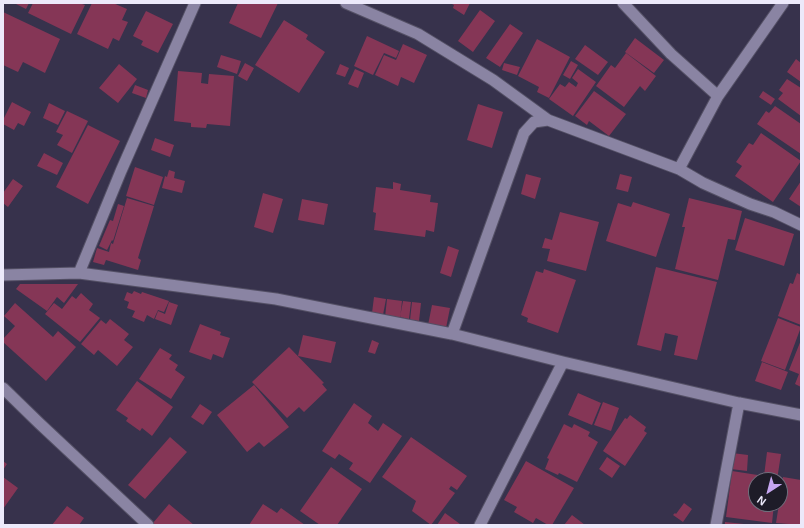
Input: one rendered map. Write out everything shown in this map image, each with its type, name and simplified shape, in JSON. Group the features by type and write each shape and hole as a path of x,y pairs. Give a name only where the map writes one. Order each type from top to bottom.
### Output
{"street":[{"path":"79,273 121,171 195,3"},
{"path":"346,3 418,34 493,80 548,120 679,169 703,183 750,204 774,212 801,226"},
{"path":"623,3 671,54 718,96"},
{"path":"679,169 718,96 783,3"},
{"path":"452,334 524,133 534,122 548,120"},
{"path":"3,275 79,273 276,299 452,334 738,403 801,415"},
{"path":"480,525 563,362"},
{"path":"3,388 148,525"},
{"path":"716,525 738,403"}],"building":[{"path":"14,3 29,3 26,9"},
{"path":"33,3 79,3 85,5 71,34 28,13"},
{"path":"92,3 113,3 127,9 122,20 128,22 119,41 113,38 108,49 77,34"},
{"path":"238,3 278,3 261,38 229,23"},
{"path":"450,3 470,3 464,15 453,8 454,5"},
{"path":"480,10 495,21 473,52 458,41"},
{"path":"146,11 173,24 158,53 141,45 143,41 133,36"},
{"path":"3,12 60,39 45,73 23,62 18,72 3,65"},
{"path":"284,20 308,35 306,39 325,52 299,93 255,65"},
{"path":"510,24 523,33 500,67 486,58"},
{"path":"367,36 399,51 396,58 384,53 373,75 354,66"},
{"path":"635,38 664,60 654,73 625,52"},
{"path":"537,39 570,57 549,98 537,92 539,87 518,76"},
{"path":"403,44 427,55 414,83 401,77 398,86 375,75 384,55 396,60"},
{"path":"585,45 608,62 598,75 575,59"},
{"path":"626,53 656,76 645,91 640,86 624,107 596,86 611,65 615,68"},
{"path":"221,55 241,61 237,74 217,67"},
{"path":"796,59 801,63 801,82 787,72"},
{"path":"571,61 578,65 570,79 563,75"},
{"path":"245,63 254,68 247,81 238,76"},
{"path":"504,63 520,67 517,75 502,70"},
{"path":"119,64 137,79 118,103 99,88"},
{"path":"340,64 349,68 345,77 336,74"},
{"path":"355,69 364,73 358,88 348,84"},
{"path":"578,69 596,82 573,116 549,99 560,84 565,87 569,82 576,87 578,83 572,78"},
{"path":"178,71 202,73 201,83 208,84 209,74 234,76 230,126 207,124 206,128 191,127 191,123 174,121"},
{"path":"787,79 801,88 801,116 778,99 783,93 779,90"},
{"path":"135,85 148,90 146,98 132,93"},
{"path":"594,91 626,114 609,136 589,121 587,125 575,116"},
{"path":"763,91 775,99 771,105 759,97"},
{"path":"12,102 31,112 24,126 18,123 14,130 3,124 3,120"},
{"path":"49,103 65,111 58,125 43,118"},
{"path":"478,104 503,112 492,148 467,140"},
{"path":"775,106 801,124 801,154 757,124 766,111 769,113"},
{"path":"67,111 88,121 72,153 57,145 63,135 56,132"},
{"path":"88,125 120,141 88,204 56,187"},
{"path":"761,133 801,161 773,202 735,176 742,166 736,162 749,143 753,145"},
{"path":"155,138 174,145 170,157 151,150"},
{"path":"44,153 63,163 57,175 37,166"},
{"path":"135,167 163,177 154,205 126,196"},
{"path":"169,170 175,172 174,178 185,181 182,193 162,188 165,176 167,177"},
{"path":"526,174 541,178 535,199 521,194"},
{"path":"620,174 632,177 628,192 616,189"},
{"path":"13,179 23,186 8,207 3,203 3,193"},
{"path":"801,181 801,207 789,199"},
{"path":"393,182 401,184 400,190 431,195 430,202 438,203 434,232 426,230 425,237 374,230 376,213 373,212 376,187 393,189"},
{"path":"263,193 283,199 273,233 254,227"},
{"path":"127,198 154,206 138,258 141,260 138,270 106,260 104,265 93,262 97,248 109,252 111,243 113,244"},
{"path":"689,198 742,211 735,240 728,239 718,280 675,269 685,227 682,227"},
{"path":"302,199 328,204 324,225 298,220"},
{"path":"633,202 670,214 656,257 606,241 618,203 631,207"},
{"path":"118,204 124,206 113,241 112,240 107,250 99,246 110,220 113,221"},
{"path":"560,212 599,222 586,271 547,261 550,249 542,248 545,238 552,240"},
{"path":"745,218 794,234 784,266 735,250"},
{"path":"448,246 459,250 451,277 440,273"},
{"path":"656,267 717,282 697,360 674,355 678,336 665,333 661,351 637,345"},
{"path":"544,269 576,280 558,333 527,322 528,318 521,315 536,271 543,273"},
{"path":"797,273 801,275 801,325 778,316 790,283 793,284"},
{"path":"20,284 78,284 64,303 57,297 47,311 16,289"},
{"path":"134,291 141,294 142,292 169,301 164,312 158,310 154,319 147,315 144,322 132,317 135,311 127,308 129,302 124,300 127,292 132,294"},
{"path":"81,293 93,304 89,310 100,318 80,342 45,314 54,303 62,309 72,296 76,299"},
{"path":"374,297 386,299 383,315 372,313"},
{"path":"387,299 402,301 400,319 385,317"},
{"path":"403,301 411,302 409,319 400,317"},
{"path":"169,302 178,305 171,325 155,319 158,311 165,314"},
{"path":"412,302 421,303 419,321 410,320"},
{"path":"15,303 53,337 58,331 76,347 46,381 3,342 3,339 15,326 4,316"},
{"path":"432,305 450,308 446,328 428,325"},
{"path":"778,318 801,327 785,370 761,361"},
{"path":"110,319 129,334 124,340 133,347 117,366 98,350 94,355 81,344 101,320 106,324"},
{"path":"200,324 221,332 220,335 230,338 223,358 213,354 211,360 189,352"},
{"path":"303,335 336,342 331,363 298,356"},
{"path":"372,340 379,343 375,354 368,352"},
{"path":"801,340 801,387 795,384 799,374 789,370"},
{"path":"289,347 324,383 322,384 327,390 304,412 299,407 287,418 252,382"},
{"path":"160,348 172,355 169,359 178,365 175,370 185,377 171,399 139,379"},
{"path":"762,362 788,372 781,390 755,381"},
{"path":"137,381 173,407 152,436 142,428 140,431 126,421 128,418 116,410"},
{"path":"254,385 289,427 264,447 259,442 247,452 217,415"},
{"path":"578,393 601,403 592,425 568,415"},
{"path":"603,402 619,408 611,431 594,425"},
{"path":"354,403 372,416 368,423 378,431 383,423 402,436 370,483 349,469 353,463 339,454 335,459 322,451"},
{"path":"200,404 212,412 203,425 191,417"},
{"path":"630,415 646,427 644,431 647,433 625,466 603,451 625,418 627,419"},
{"path":"564,424 572,428 574,424 590,432 588,436 598,442 577,482 559,473 558,475 545,469 549,459 547,458"},
{"path":"170,437 187,452 145,499 128,485"},
{"path":"411,437 467,476 457,490 451,486 449,489 455,493 431,525 412,511 416,501 382,477"},
{"path":"767,452 781,454 778,472 764,472"},
{"path":"732,453 748,455 747,471 731,469"},
{"path":"607,457 620,466 612,478 599,469"},
{"path":"3,461 7,464 3,470"},
{"path":"526,461 574,488 552,525 548,525 536,518 533,523 514,512 517,507 504,500"},
{"path":"331,467 362,489 337,525 320,525 300,511"},
{"path":"732,471 748,474 748,512 773,512 772,523 726,517"},
{"path":"3,477 18,488 3,509"},
{"path":"788,478 801,480 801,525 776,523 778,512 788,512"},
{"path":"684,503 692,509 683,522 673,515 675,513 676,514"},
{"path":"169,504 194,525 155,525 153,523"},
{"path":"263,504 277,513 281,508 305,525 249,525"},
{"path":"67,506 84,518 79,525 52,525"},
{"path":"445,513 460,524 437,525"},
{"path":"572,515 585,525 564,525"},
{"path":"725,522 744,524 744,525 725,525"}]}
